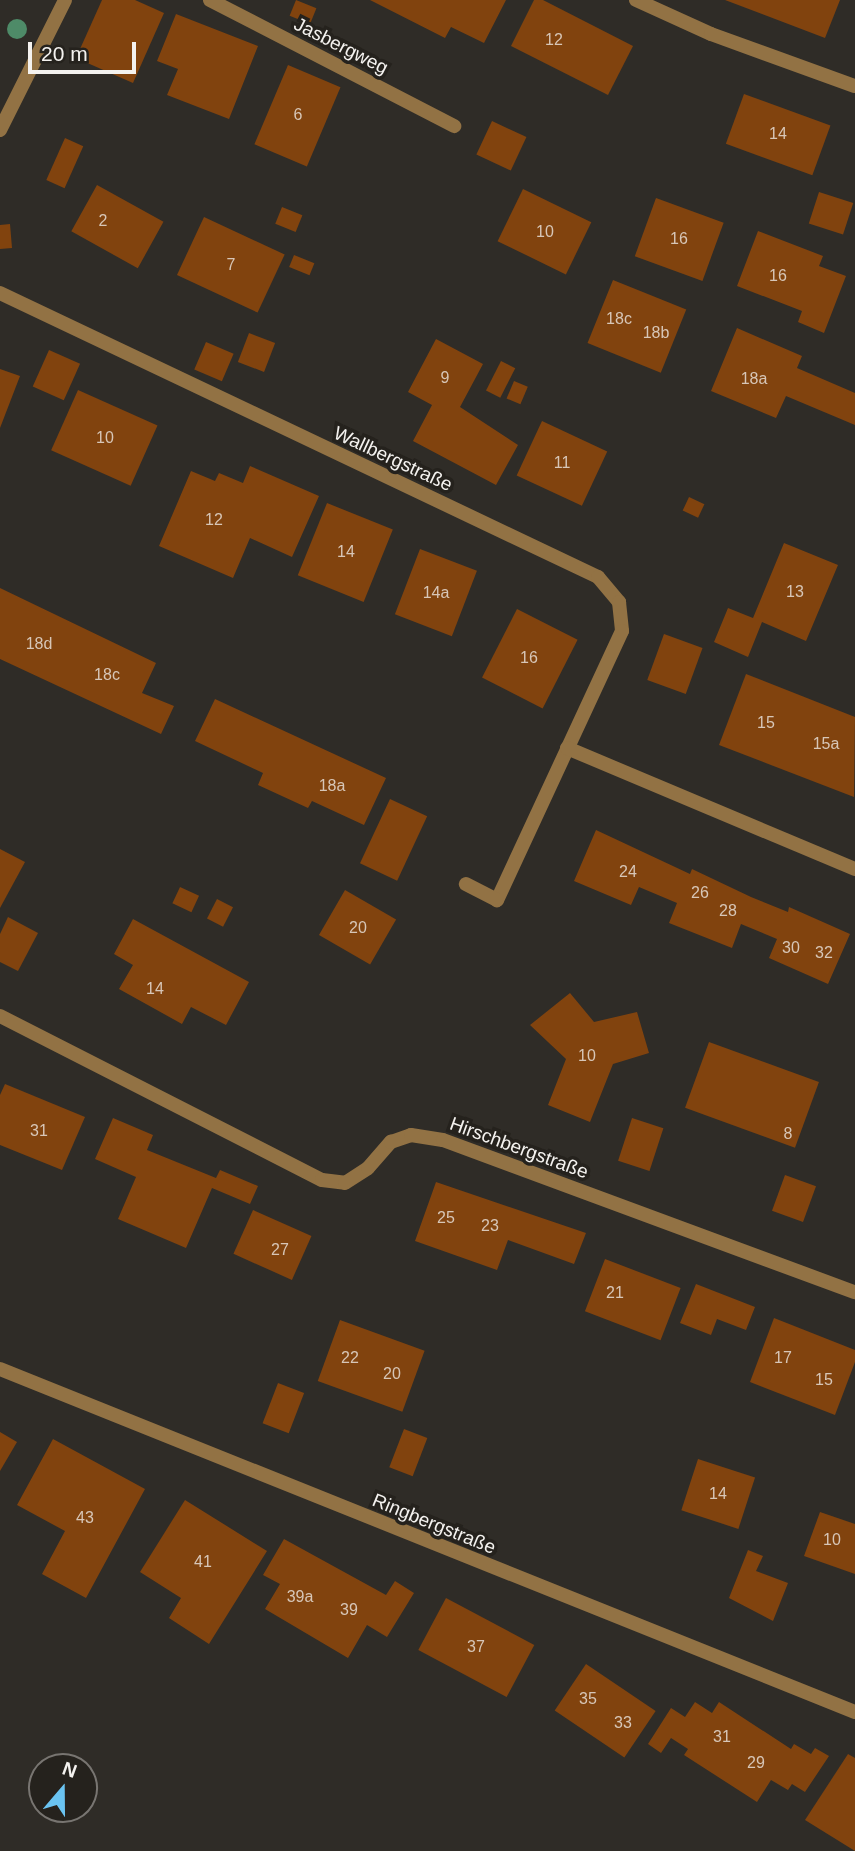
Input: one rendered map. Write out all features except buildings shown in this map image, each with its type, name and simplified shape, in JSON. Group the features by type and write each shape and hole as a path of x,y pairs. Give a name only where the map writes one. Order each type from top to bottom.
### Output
{"street":[{"path":"0,130 65,0"},
{"name":"Jasbergweg","path":"210,0 454,126"},
{"path":"636,0 711,34 855,86"},
{"name":"Wallbergstraße","path":"0,293 598,577 619,602 622,631 498,900 466,884"},
{"path":"566,748 855,869"},
{"name":"Hirschbergstraße","path":"0,1016 322,1180 345,1182 368,1168 391,1142 411,1135 443,1140 855,1292"},
{"name":"Ringbergstraße","path":"0,1369 855,1712"}]}
